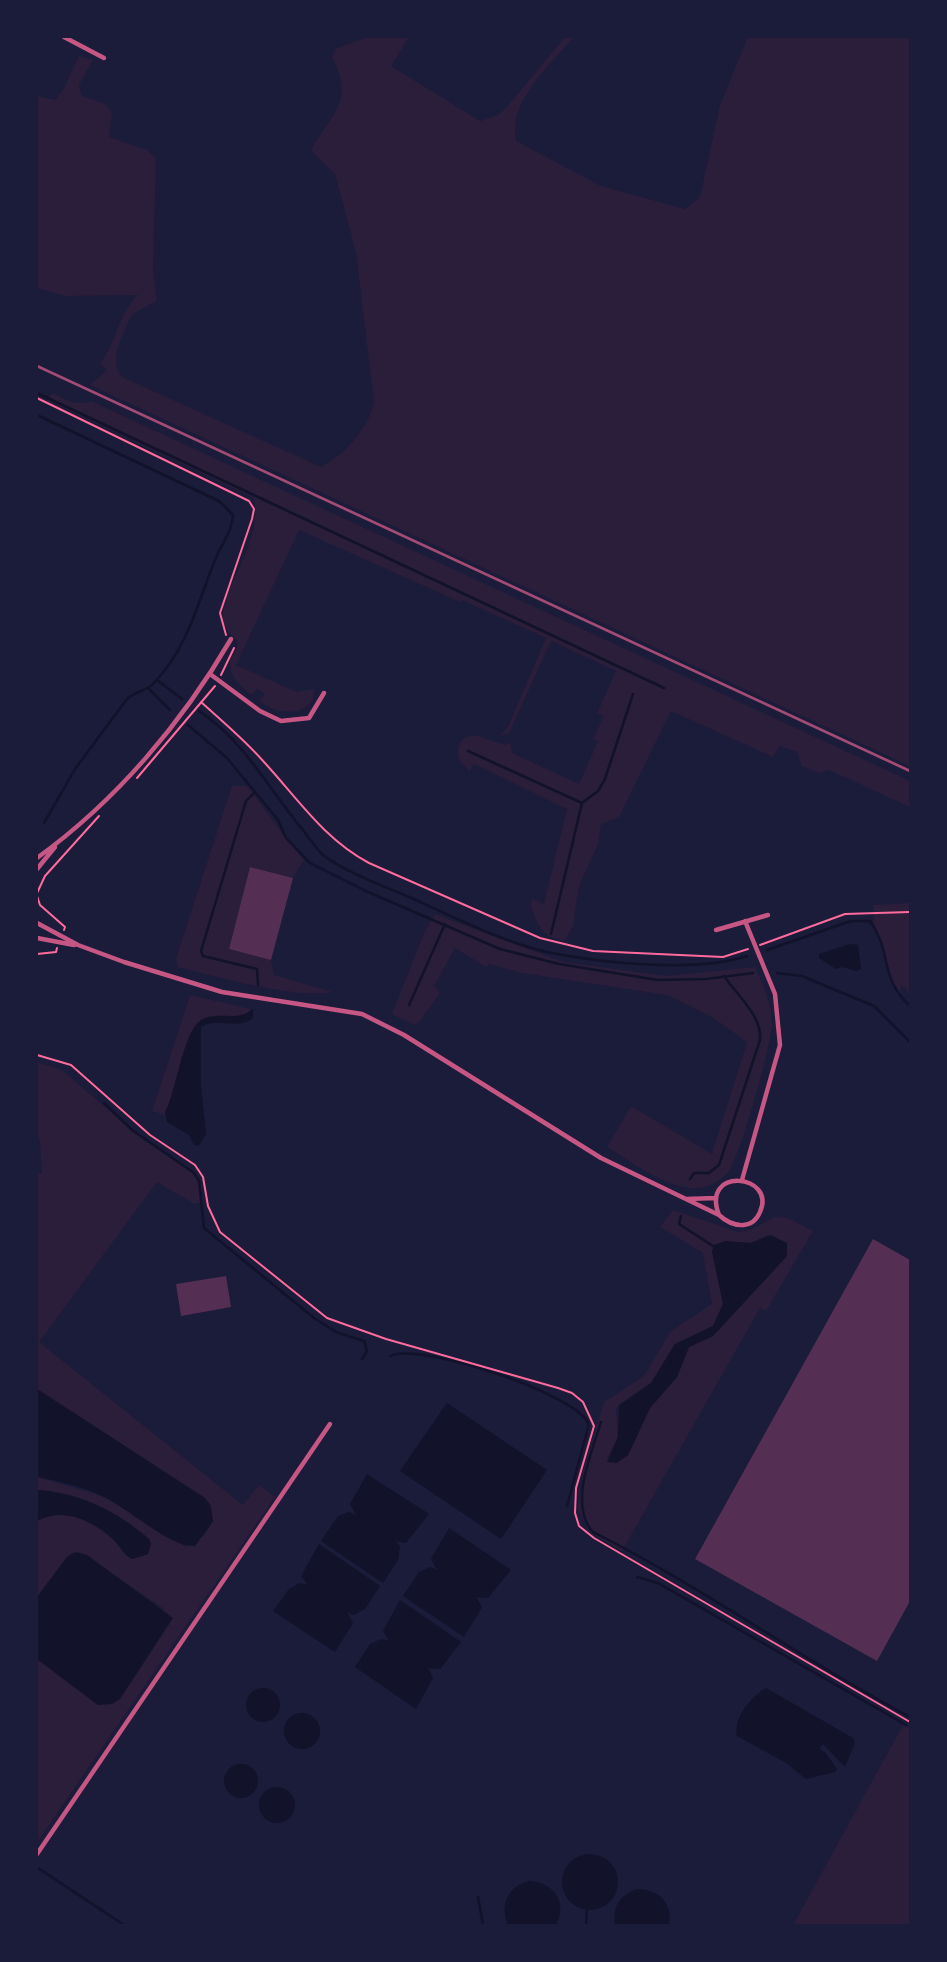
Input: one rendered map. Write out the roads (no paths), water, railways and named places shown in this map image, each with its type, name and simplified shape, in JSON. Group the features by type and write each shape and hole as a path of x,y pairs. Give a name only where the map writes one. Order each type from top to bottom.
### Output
{"street":[{"path":"64,37 104,58"},
{"path":"37,858 106,800 180,716 231,639"},
{"path":"210,674 260,711 281,721 309,718 324,693"},
{"path":"37,869 60,841"},
{"path":"716,930 768,915"},
{"path":"741,1180 780,1045 775,994 746,921"},
{"path":"37,923 78,945"},
{"path":"37,939 78,945 222,992 362,1014 404,1035 601,1158 682,1200 719,1215 728,1224 740,1226 750,1223 759,1215 762,1206 760,1192 753,1184 741,1180 729,1182 716,1198 682,1200"},
{"path":"716,1198 719,1215"},
{"path":"37,1854 330,1424"}],"waterway":[{"path":"37,393 664,688"},
{"path":"37,415 219,501 233,515 191,624 176,654 151,686 127,699 75,769 44,823"},
{"path":"157,680 182,699"},
{"path":"148,688 170,710"},
{"path":"551,934 582,803 598,791 605,779 633,694"},
{"path":"199,711 243,751 323,855 365,878 495,935 547,952 648,965 702,964 747,956"},
{"path":"188,725 227,758 278,820 286,838 310,863 368,892 500,949 559,964 658,980 706,979 753,973"},
{"path":"468,751 582,803"},
{"path":"255,792 246,801 201,951 203,956 257,969 258,985"},
{"path":"767,950 851,921 870,921 881,944 893,985 910,1006"},
{"path":"409,1005 445,924"},
{"path":"777,973 802,976 874,1006 910,1042"},
{"path":"690,1179 694,1173 709,1173 719,1165 760,1040 760,1031 753,1014 724,976"},
{"path":"104,1103 132,1130 194,1173 199,1181 204,1228 314,1318 336,1332 364,1341 367,1351 362,1359"},
{"path":"681,1216 679,1224 713,1246"},
{"path":"390,1356 431,1356 494,1372 554,1397 576,1410 588,1422 588,1428 567,1506"},
{"path":"601,1422 582,1493 582,1508 593,1532 674,1576 830,1672 910,1717"},
{"path":"637,1577 658,1583 906,1725"},
{"path":"38,1868 124,1925"},
{"path":"478,1897 483,1925"},
{"path":"586,1925 587,1909"}],"railway":[{"path":"37,366 910,771"}]}
